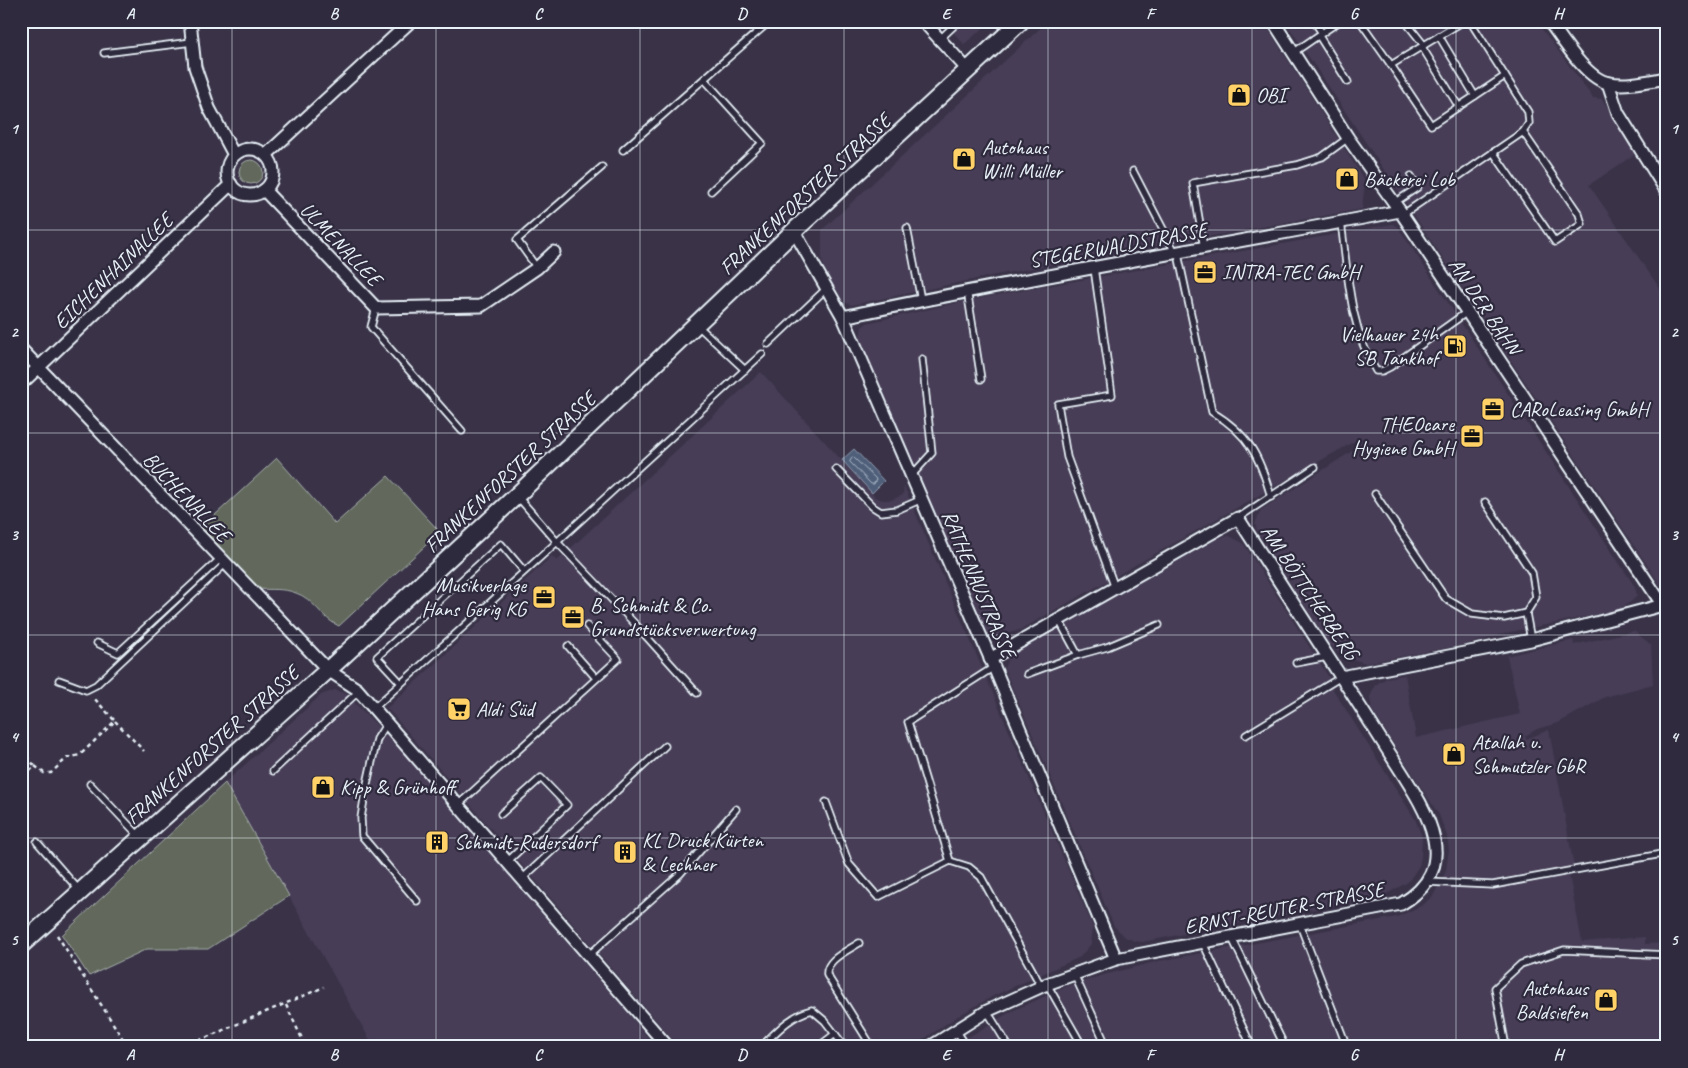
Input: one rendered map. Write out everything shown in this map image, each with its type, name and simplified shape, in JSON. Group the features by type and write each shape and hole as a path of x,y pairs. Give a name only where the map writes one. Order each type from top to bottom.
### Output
{"main road":[{"name":"FRANKENFORSTER STRASSE","path":"21,945 328,670 516,496 794,231 1021,21"}],"street":[{"path":"190,21 195,67 209,108 234,155"},
{"path":"266,155 411,21"},
{"path":"923,21 968,70"},
{"name":"AN DER BAHN","path":"1273,21 1348,138 1399,210 1665,608"},
{"path":"1549,21 1587,70 1597,79 1608,83 1624,84 1667,78"},
{"path":"1608,83 1618,113 1667,192"},
{"path":"250,148 266,155 273,169 270,184 256,194 246,194 237,191 231,184 227,169 234,155 250,148"},
{"name":"EICHENHAINALLEE","path":"21,384 231,184"},
{"name":"ULMENALLEE","path":"264,190 376,308 481,306 537,268 554,252"},
{"name":"STEGERWALDSTRASSE","path":"843,317 968,290 1204,249 1399,210"},
{"name":"RATHENAUSTRASSE","path":"794,231 843,317 992,663 1116,959"},
{"name":"BUCHENALLEE","path":"21,349 222,562 328,670"},
{"name":"AM BÖTTCHERBERG","path":"992,663 1059,620 1238,518 1341,677 1531,640 1665,608"},
{"path":"328,670 346,680 359,691 508,860 668,1047"},
{"name":"ERNST-REUTER-STRASSE","path":"930,1047 987,1011 1044,985 1116,959 1401,904 1419,891 1426,882 1433,865 1435,851 1431,822 1414,791 1341,677"}],"lane":[{"path":"623,150 770,21"},
{"path":"940,39 959,21"},
{"path":"1314,21 1348,82"},
{"path":"1294,53 1340,21"},
{"path":"1360,21 1392,65 1431,125 1504,76"},
{"path":"1405,21 1423,46 1459,107"},
{"path":"1392,65 1464,21"},
{"path":"1399,210 1494,152 1523,132 1529,123 1530,118 1470,21"},
{"path":"1439,36 1475,96"},
{"path":"104,54 192,42"},
{"path":"704,79 762,143 711,191"},
{"path":"1494,152 1555,242 1582,224 1579,214 1523,132"},
{"path":"1204,249 1193,183 1297,164 1322,157 1348,138"},
{"path":"537,268 517,240 602,168"},
{"path":"1133,172 1177,254 1212,412 1228,422 1249,442 1262,466 1271,497"},
{"path":"1399,210 1418,187 1411,176"},
{"path":"1341,222 1353,310 1360,337 1376,371 1382,371 1390,367 1467,312"},
{"path":"907,228 921,300"},
{"path":"1094,268 1112,395 1058,404 1067,457 1116,588"},
{"path":"768,344 826,288"},
{"path":"968,290 981,379"},
{"path":"376,308 371,328 462,430"},
{"path":"697,325 745,370"},
{"path":"374,708 762,354"},
{"path":"912,476 932,453 922,359"},
{"path":"1238,518 1315,468"},
{"path":"836,469 873,507 881,512 898,510 922,499"},
{"path":"1375,494 1446,598 1472,614 1504,618 1526,614"},
{"path":"516,496 697,693"},
{"path":"1485,502 1532,573 1536,597 1526,614 1531,640"},
{"path":"401,683 378,657 501,544 524,570"},
{"path":"97,643 118,653 222,562"},
{"path":"59,680 86,690 96,685 222,562"},
{"path":"1059,620 1078,655"},
{"path":"1027,674 1078,655 1107,647 1159,625"},
{"path":"458,805 618,659 587,626"},
{"path":"568,646 596,678"},
{"path":"1296,663 1327,657"},
{"path":"950,860 908,722 992,663"},
{"path":"1246,735 1341,677"},
{"path":"273,772 359,691"},
{"path":"387,723 377,739 365,793 361,818 362,836 417,901"},
{"path":"523,878 665,746"},
{"path":"501,814 541,778 567,805 508,860"},
{"path":"90,784 140,837"},
{"path":"826,802 849,864 878,898 950,860 969,867 981,877 1044,985 1083,1047"},
{"path":"589,955 680,874 736,809"},
{"path":"36,842 80,892"},
{"path":"1426,882 1492,884 1667,853"},
{"path":"1300,925 1347,1047"},
{"path":"1232,938 1285,1047"},
{"path":"859,943 829,963 826,968 827,975 872,1047"},
{"path":"1203,943 1252,1047"},
{"path":"1506,1047 1495,988 1521,964 1564,950 1667,955"},
{"path":"1074,974 1107,1047"},
{"path":"762,1047 782,1026 799,1013 812,1010 845,1047"},
{"path":"987,1011 1009,1047"},
{"path":"956,1030 967,1047"},
{"path":"818,1047 835,1034"}],"path":[{"path":"86,690 144,752"},
{"path":"21,751 44,773 51,773 67,758 80,755 116,721"},
{"path":"21,779 35,766"},
{"path":"48,920 128,1047"},
{"path":"184,1047 286,1005 324,987"},
{"path":"286,1005 306,1047"}],"shaded area":[{"path":"943,21 992,21 964,44"},
{"path":"1048,21 1263,21 1365,181 1362,209 1000,274 852,305 844,302 826,273 822,260 822,230"},
{"path":"1285,21 1536,21 1593,98 1602,99 1638,152 1589,185 1667,299 1667,413 1661,417 1667,425 1667,595"},
{"path":"1393,224 1398,227 1635,587 1637,595 1633,600 1619,610 1510,632 1468,644 1366,663 1343,656 1328,643 1258,532 1255,524 1261,510 1357,448 1357,440 1020,630 989,638 860,338 862,327 867,323 975,299"},
{"path":"761,372 875,497 882,500 891,500 903,495 904,486 1093,927 1091,944 1080,957 995,995 958,1016 912,1047 679,1047 387,708 552,556 557,561"},
{"path":"1229,536 1243,543 1330,679 1327,680 1415,819 1422,837 1419,866 1408,882 1383,896 1142,942 1135,941 1125,937 1114,926 1004,668 1010,655 1219,538"},
{"path":"1634,631 1651,645 1653,684 1605,697 1558,723 1537,729 1525,736 1526,739 1549,730 1574,867 1490,882 1491,889 1569,875 1582,942 1645,937 1645,944 1667,943 1667,1047 952,1047 1012,1011 1068,986 1104,975 1159,961 1397,917 1423,905 1433,896 1446,871 1449,850 1447,836 1439,815 1372,710 1370,697 1375,685 1387,678 1405,675 1416,738 1520,714 1507,656 1573,640 1574,645"},
{"path":"335,690 346,694 398,747 628,1013 655,1047 374,1047 225,783 321,695"}],"green space":[{"path":"251,160 259,164 263,172 259,180 251,184 243,180 239,172 243,164"},
{"path":"277,458 335,524 388,476 440,532 339,626 328,619 308,599 291,591 257,589 201,528"},
{"path":"225,783 289,896 208,949 147,949 89,976 62,935"}],"water":[{"path":"854,449 884,481 872,493 842,460"}],"place":[{"name":"OBI","path":"1239,95"},
{"name":"Autohaus Willi Müller","path":"964,159"},
{"name":"Bäckerei Lob","path":"1347,179"},
{"name":"INTRA-TEC GmbH","path":"1205,272"},
{"name":"Vielhauer 24h SB Tankhof","path":"1455,346"},
{"name":"CARoLeasing GmbH","path":"1493,409"},
{"name":"THEOcare Hygiene GmbH","path":"1472,436"},
{"name":"Musikverlage Hans Gerig KG","path":"544,597"},
{"name":"B. Schmidt & Co. Grundstücksverwertung","path":"573,617"},
{"name":"Aldi Süd","path":"459,709"},
{"name":"Atallah u. Schmutzler GbR","path":"1454,754"},
{"name":"Kipp & Grünhoff","path":"323,787"},
{"name":"Schmidt-Rudersdorf","path":"437,842"},
{"name":"KL Druck Kürten & Lechner","path":"625,852"},
{"name":"Autohaus Baldsiefen","path":"1606,1000"}]}
